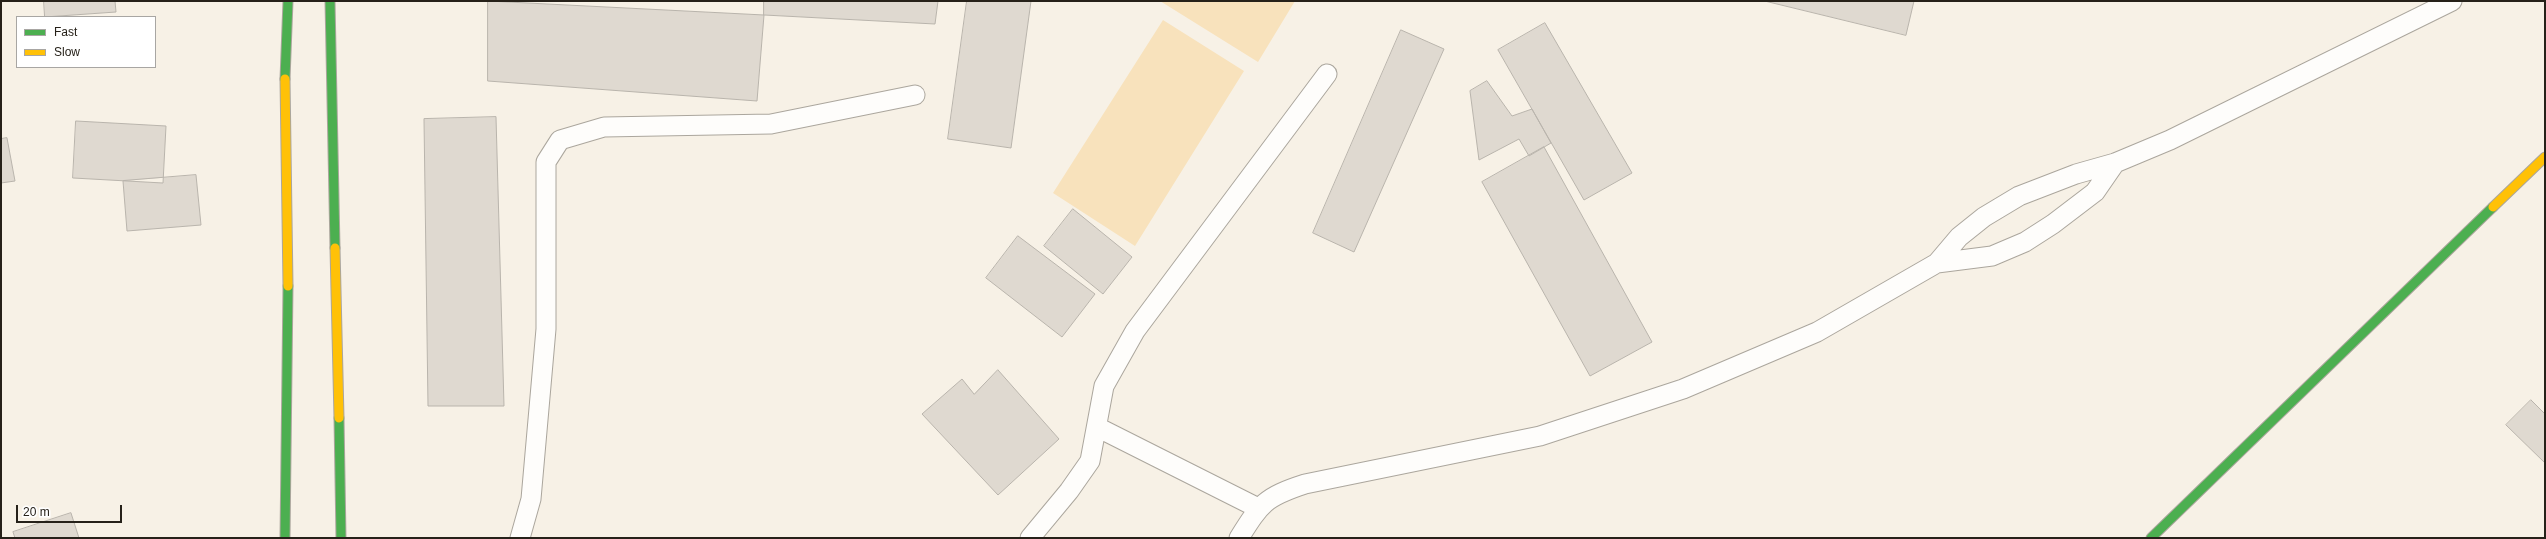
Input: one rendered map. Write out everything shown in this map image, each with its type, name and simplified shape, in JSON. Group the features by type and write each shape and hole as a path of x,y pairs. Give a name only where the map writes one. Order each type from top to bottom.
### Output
{"street":[{"path":"285,538 289,349 285,89 288,1"},
{"path":"330,1 341,538"},
{"path":"2151,538 2545,157"}],"lane":[{"path":"1239,538 1258,508 1280,493 1306,484 1540,436 1683,389 1817,332 1937,263 1959,236 1984,217 2019,196 2076,174 2114,163 2170,140 2452,1"},
{"path":"1030,538 1069,491 1090,461 1104,386 1135,331 1327,74"},
{"path":"520,538 531,499 546,329 546,162 560,140 604,127 771,124 915,95"},
{"path":"1937,263 1992,256 2025,242 2053,224 2095,192 2114,163"},
{"path":"1097,427 1258,508"}],"shaded area":[{"path":"1160,1 1295,1 1258,62"},
{"path":"1163,20 1244,71 1135,246 1053,193"}],"building":[{"path":"44,1 115,1 116,12 45,16"},
{"path":"488,1 764,15 757,101 488,81"},
{"path":"764,1 938,1 935,24 764,15"},
{"path":"967,1 1031,1 1011,148 948,139"},
{"path":"1765,1 1914,1 1906,35"},
{"path":"1545,23 1632,173 1584,200 1498,50"},
{"path":"1401,30 1444,49 1354,252 1313,233"},
{"path":"1487,81 1512,116 1532,109 1551,143 1529,156 1519,139 1479,160 1470,91"},
{"path":"496,117 504,406 428,406 424,119"},
{"path":"76,121 166,126 163,183 73,178"},
{"path":"7,138 15,181 1,183 1,139"},
{"path":"1544,147 1652,342 1590,376 1482,182"},
{"path":"196,175 201,225 127,231 123,181"},
{"path":"1073,209 1132,257 1103,294 1044,246"},
{"path":"1018,236 1095,294 1062,337 986,278"},
{"path":"998,370 1059,439 998,495 922,414 962,379 974,394"},
{"path":"2531,400 2545,414 2545,463 2506,425"},
{"path":"71,513 79,538 15,538 13,532"}],"traffic: fast":[{"path":"285,79 288,1"},
{"path":"330,1 335,248"},
{"path":"2151,538 2493,207"},
{"path":"285,538 288,286"},
{"path":"339,418 341,538"}],"traffic: slow":[{"path":"285,79 288,286"},
{"path":"2493,207 2545,157"},
{"path":"335,248 339,418"}]}
